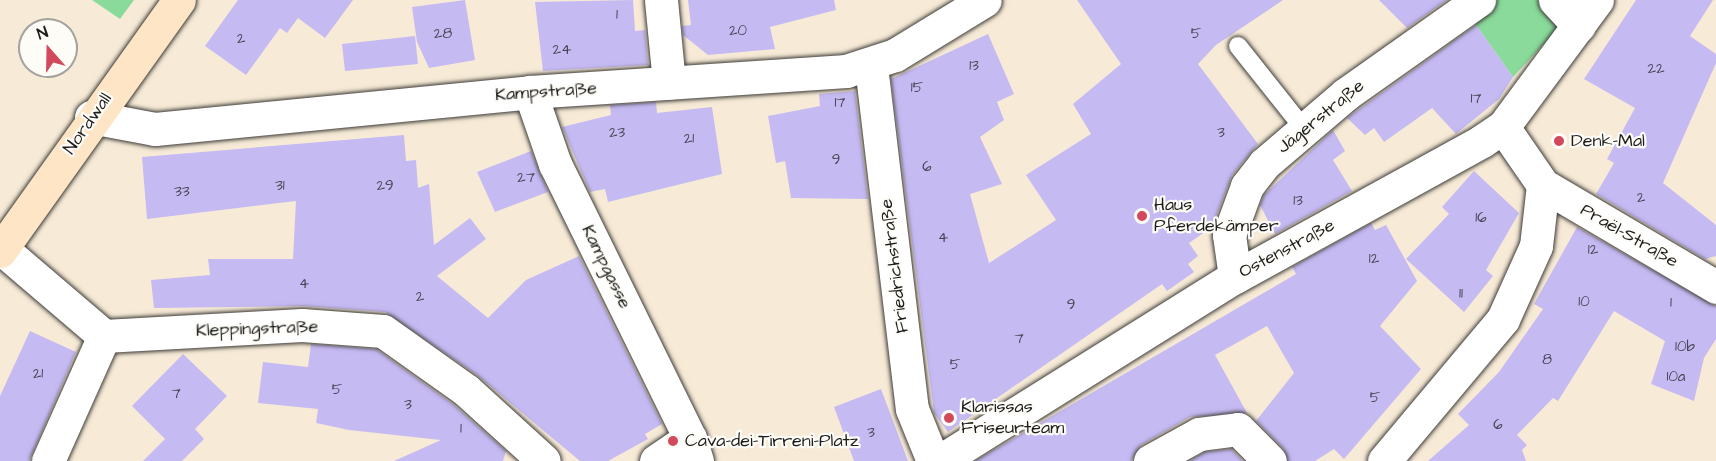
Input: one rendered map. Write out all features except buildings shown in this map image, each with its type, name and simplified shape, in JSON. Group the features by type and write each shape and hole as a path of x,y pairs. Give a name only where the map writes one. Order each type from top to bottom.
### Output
{"main road":[{"name":"Nordwall","path":"1,250 91,117 179,0"}],"street":[{"path":"661,0 669,83"},
{"name":"Kampstraße","path":"91,117 155,129 530,92 871,66 985,0"},
{"name":"Jägerstraße","path":"1235,277 1229,236 1247,186 1304,129 1479,0"},
{"path":"1555,0 1588,13"},
{"name":"Ostenstraße","path":"940,461 1235,277 1447,163 1503,127 1588,13"},
{"name":"Friedrichstraße","path":"871,66 912,409 933,461"},
{"name":"Kampgasse","path":"530,92 555,164 693,449"},
{"path":"1383,461 1503,319 1536,246 1543,185 1503,127"},
{"name":"Praël-Straße","path":"1543,185 1716,287"},
{"path":"1,250 104,336 48,461"},
{"name":"Kleppingstraße","path":"104,336 302,325 383,331 466,390 544,461"},
{"path":"1150,461 1199,434 1238,429 1270,461"},
{"path":"656,461 693,449"}],"lane":[{"path":"1238,46 1304,129"}],"green space":[{"path":"92,0 134,0 120,19"},
{"path":"1497,0 1548,0 1570,16 1513,77 1471,18"}],"place":[{"name":"Denk-Mal","path":"1559,141"},
{"name":"Haus Pferdekämper","path":"1142,216"},
{"name":"Klarissas Friseurteam","path":"949,418"},
{"name":"Cava-dei-Tirreni-Platz","path":"673,441"}]}
